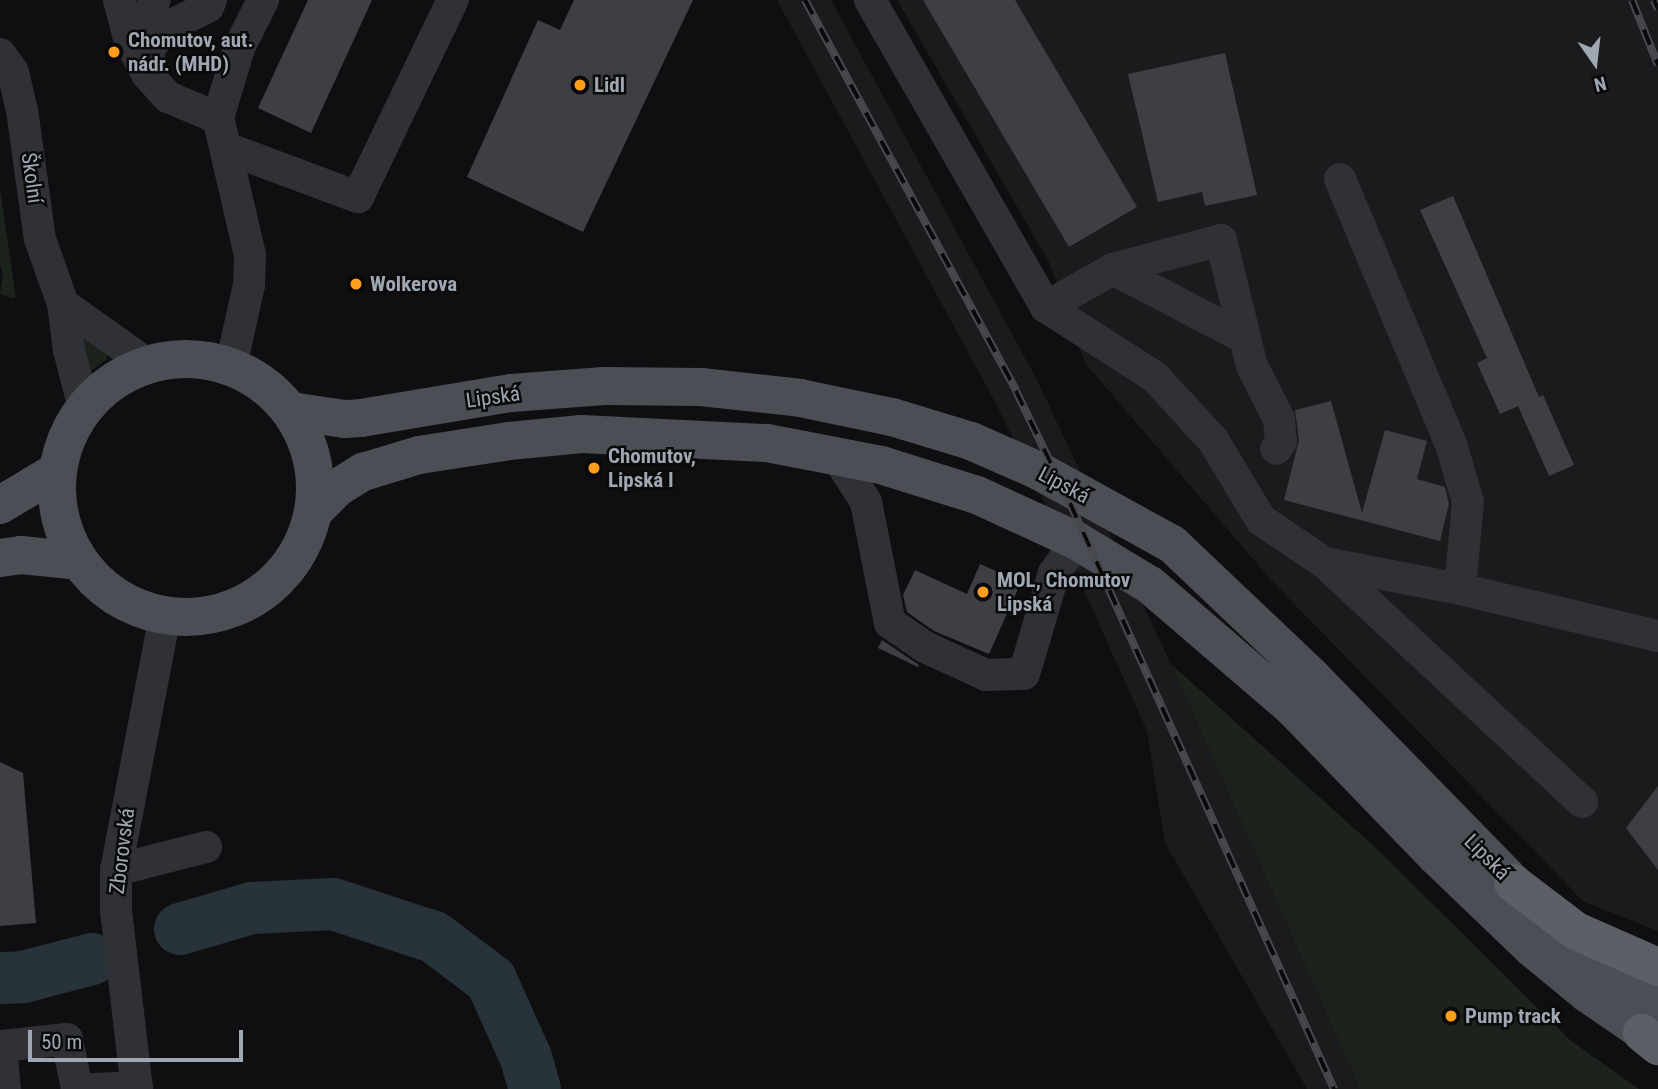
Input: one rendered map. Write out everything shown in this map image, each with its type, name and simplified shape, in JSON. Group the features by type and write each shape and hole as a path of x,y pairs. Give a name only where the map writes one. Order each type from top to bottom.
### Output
{"highway":[{"path":"1513,883 1576,931 1658,967"}],"main road":[{"path":"193,358 231,366 265,384 291,411 311,453 316,476 314,511 301,549 276,581 244,604 205,616 165,615 132,605 103,587 79,561 65,534 60,513 57,471 84,408 118,377 147,364 193,358"},
{"name":"Lipská","path":"291,411 344,419 511,393 604,386 701,387 800,398 892,417 971,441 1039,471 1172,544 1312,677 1513,883 1592,957 1654,1031"},
{"name":"Lipská","path":"314,511 337,488 363,472 419,456 509,440 582,435 766,443 836,454 976,495 1077,541 1150,585 1273,691 1532,948 1654,1031"},
{"path":"0,505 57,471"},
{"path":"0,558 21,555 79,561"}],"street":[{"path":"119,0 130,42 147,74 168,96 218,118"},
{"path":"147,74 140,33 155,0"},
{"path":"147,74 150,46 174,24 208,7 211,0"},
{"path":"231,366 249,285 250,255 218,118 239,48 262,0"},
{"path":"226,148 358,197 453,0"},
{"path":"870,0 1046,307 1155,377 1213,440 1261,520 1325,563 1581,802"},
{"name":"Školní","path":"0,54 13,72 22,110 40,239 63,304 69,350 84,408"},
{"path":"1340,179 1451,444 1468,502 1460,589"},
{"path":"1046,307 1113,270 1221,240 1252,366 1279,419 1281,441 1276,449"},
{"path":"1113,270 1245,338"},
{"path":"63,304 147,364"},
{"path":"836,454 866,502 890,623 925,647 986,675 1024,674 1054,572 1077,541"},
{"path":"1325,563 1460,589 1658,636"},
{"name":"Zborovská","path":"137,1088 116,911 116,870 165,615"},
{"path":"116,870 206,847"},
{"path":"5,1089 1,1046 67,1039 77,1089"},
{"path":"94,1089 137,1088"}],"shaded area":[{"path":"777,0 831,0 1037,380 1171,664 1360,1089 1307,1089 1165,843 1147,731 1049,512 995,402"},
{"path":"897,0 1658,0 1658,931 1584,902 1271,580 1085,363 1048,260"},
{"path":"0,189 16,297 12,298 0,294 3,276 0,264"},
{"path":"83,335 107,354 107,359 88,373 80,337"},
{"path":"1171,664 1376,848 1570,1040 1639,1089 1360,1089"}],"building":[{"path":"308,0 372,0 311,133 258,108"},
{"name":"Lidl","path":"574,0 693,0 583,232 467,177 538,20 560,30"},
{"path":"923,0 1015,0 1137,207 1069,247"},
{"path":"1225,53 1257,195 1205,206 1202,192 1158,202 1128,74"},
{"path":"1453,196 1539,397 1543,395 1574,465 1549,476 1518,406 1500,414 1477,363 1487,358 1420,210"},
{"path":"1331,401 1362,513 1385,430 1427,441 1417,479 1445,487 1449,504 1440,541 1284,500 1299,440 1295,410"},
{"path":"980,564 1021,582 989,654 934,631 907,612 903,595 915,570 967,594"},
{"path":"882,640 919,665 918,667 878,648"},
{"path":"0,762 23,773 36,923 0,926"},
{"path":"1658,786 1658,870 1626,828"}],"waterway":[{"path":"180,929 252,908 333,904 434,937 491,980 526,1058 535,1089"},
{"path":"0,978 23,977 92,959"}],"railway":[{"path":"805,0 1016,391 1070,503 1334,1089"},
{"path":"1632,0 1658,65"},
{"path":"1654,0 1658,9"}],"place":[{"name":"Chomutov, aut. nádr. (MHD)","path":"114,52"},
{"name":"Lidl","path":"580,85"},
{"name":"Wolkerova","path":"356,284"},
{"name":"Chomutov, Lipská I","path":"594,468"},
{"name":"MOL, Chomutov Lipská","path":"983,592"},
{"name":"Pump track","path":"1451,1016"}]}
